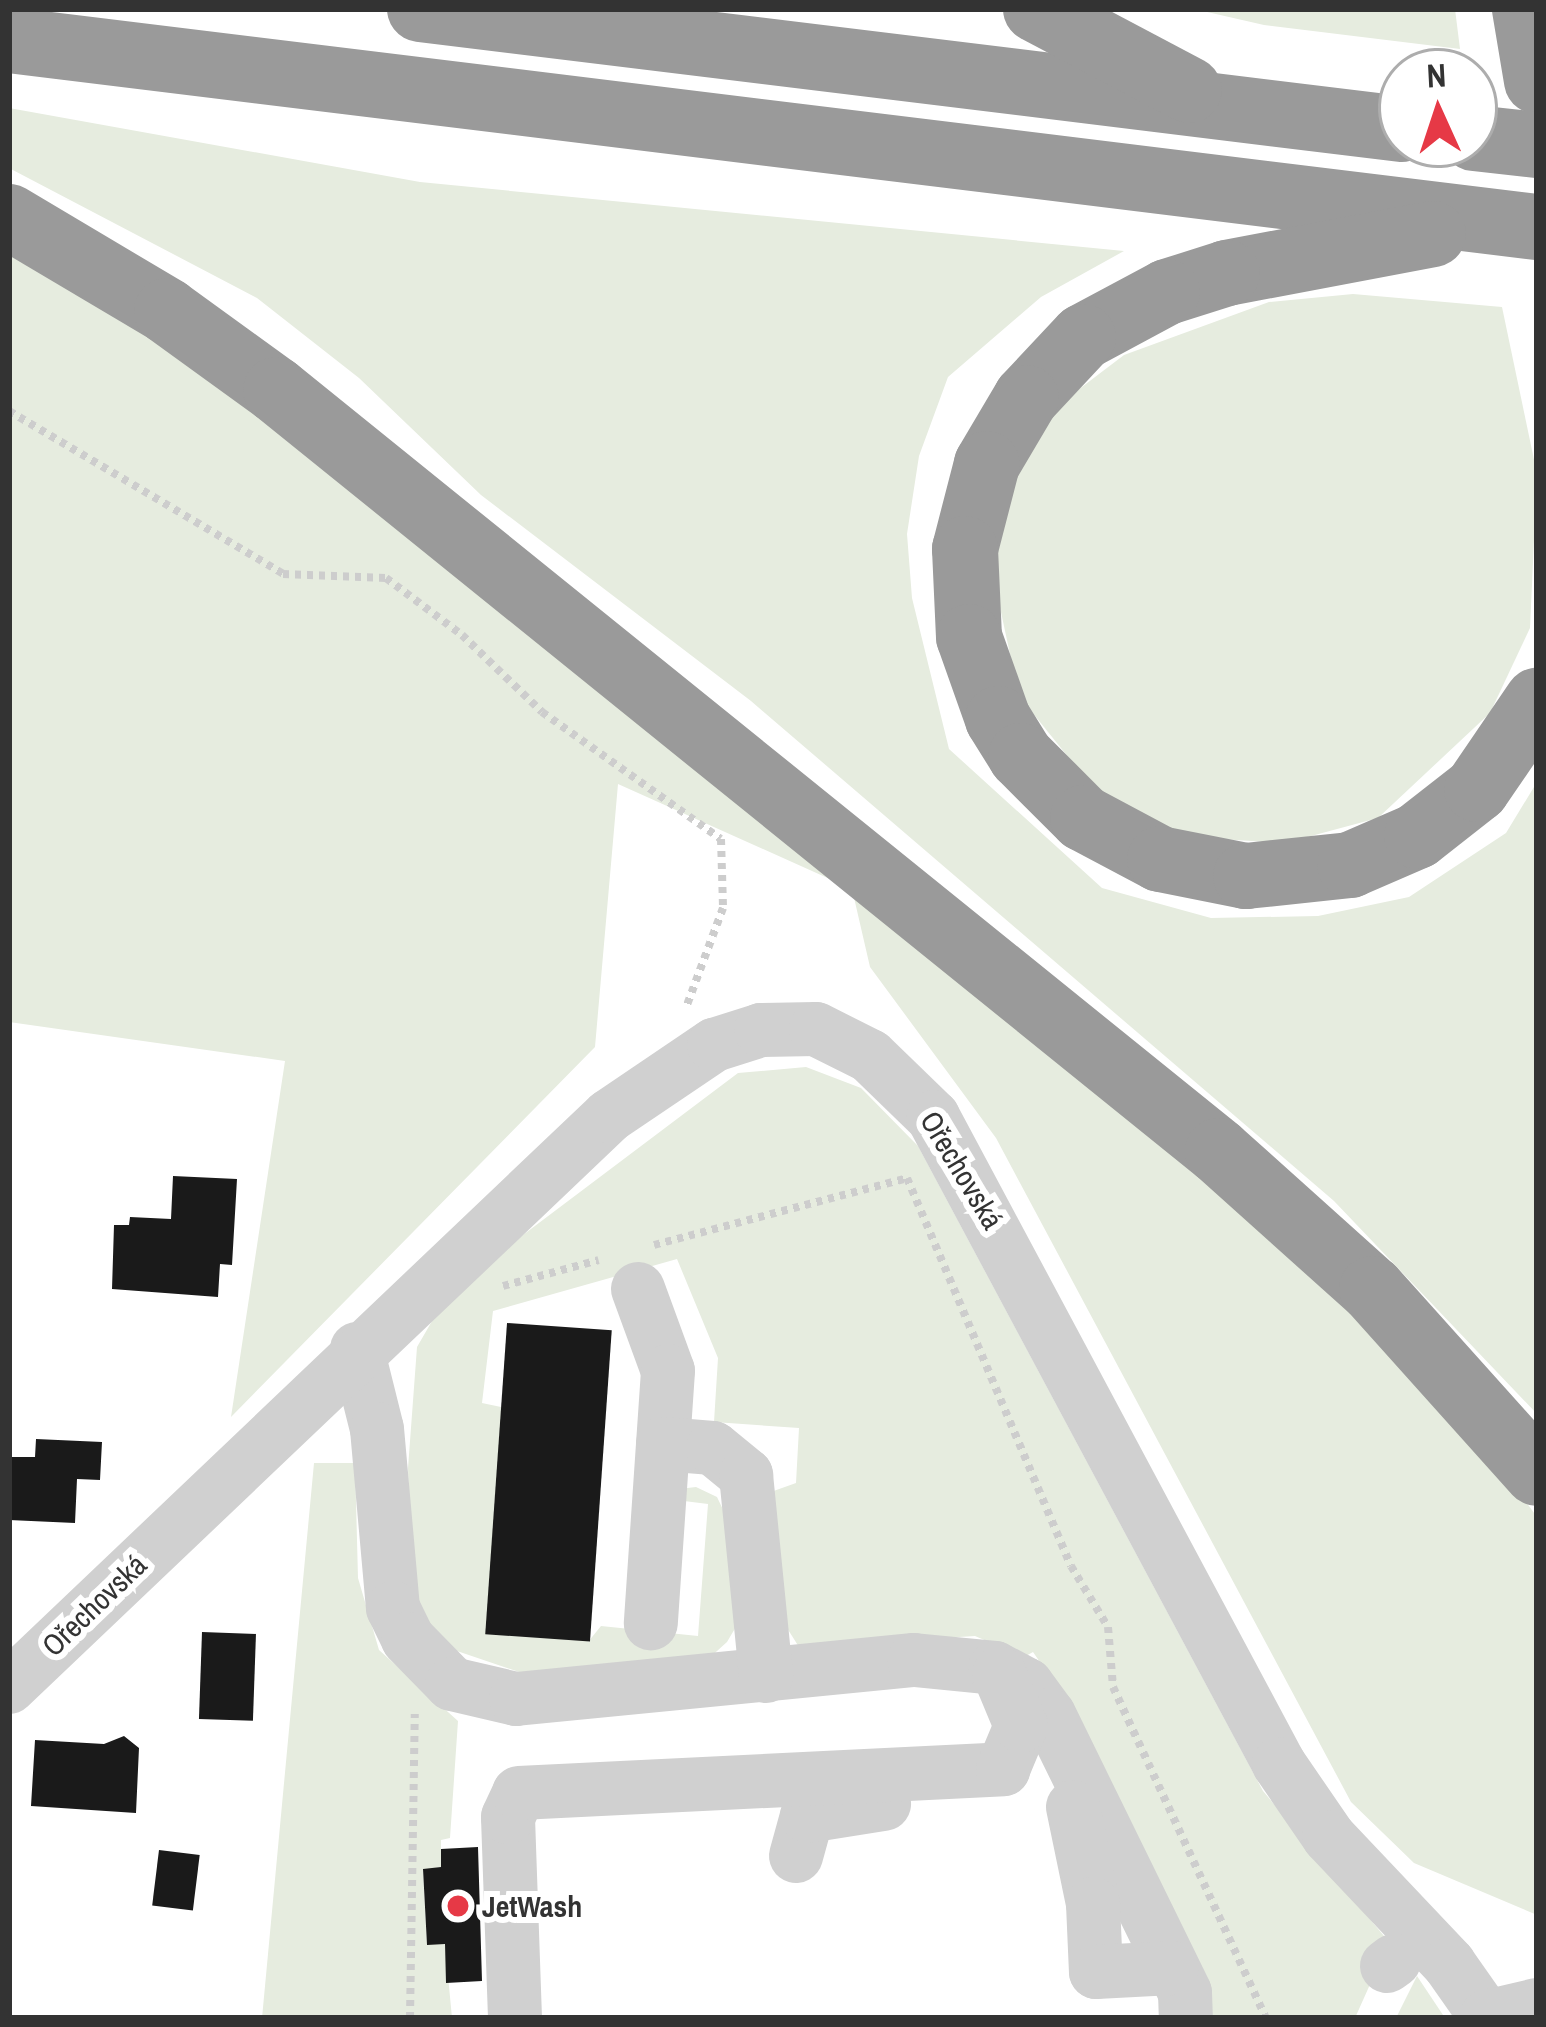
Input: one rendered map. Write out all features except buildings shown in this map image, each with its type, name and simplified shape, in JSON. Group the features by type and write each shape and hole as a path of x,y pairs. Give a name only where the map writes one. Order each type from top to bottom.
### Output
{"highway":[{"path":"420,9 1378,126"},
{"path":"1036,9 1224,108"},
{"path":"1525,9 1537,81"},
{"path":"9,40 1516,224"},
{"path":"1498,141 1537,145"},
{"path":"9,217 167,311 276,390 1218,1151 1372,1288 1537,1472"},
{"path":"1516,224 1227,273 1166,292 1083,337 1026,398 987,464 969,527 964,593 974,658 998,719 1050,789 1120,842 1202,871 1316,872 1417,836 1477,790 1537,701"}],"street":[{"name":"Ořechovská","path":"9,1687 357,1349 609,1116 714,1045 780,1028 830,1033 906,1083 933,1117 1279,1764 1329,1837 1449,1964 1486,2018 1537,2005"},
{"path":"638,1289 668,1371 651,1623"},
{"path":"357,1349 377,1429 393,1608 408,1639 452,1684 516,1700 943,1659 995,1668 1027,1685 1057,1730 1179,1993"},
{"path":"663,1444 712,1448 746,1475 766,1676"},
{"path":"796,1856 801,1824 818,1810 956,1798 1003,1769 1021,1726 995,1668"},
{"path":"515,2018 508,1817 519,1793 1003,1769"}],"path":[{"path":"9,411 283,574 333,581 386,578 462,635 542,712 721,839 723,908 684,1000 714,1045"},
{"path":"910,1187 1071,1566 1108,1627 1113,1687 1267,2018"},
{"path":"410,2018 415,1694"}],"shaded area":[{"path":"1194,9 1455,9 1460,48 1452,48 1264,25"},
{"path":"9,108 420,182 1124,251 1041,297 948,377 919,456 907,534 912,598 949,749 1102,888 1211,918 1318,916 1409,897 1506,833 1537,782 1537,1414 1334,1201 751,701 481,495 359,378 257,298 9,168"},
{"path":"9,253 138,321 1212,1173 1489,1451 1537,1517 1537,1915 1414,1863 1351,1802 996,1138 870,967 852,889 618,784 595,1047 231,1417 285,1061 9,1022"},
{"path":"1353,294 1502,307 1537,474 1530,628 1490,713 1378,818 1285,843 1171,836 1098,794 1019,696 993,575 1001,516 1022,457 1053,409 1124,355 1269,302"},
{"path":"806,1067 861,1088 918,1146 1263,1791 1389,1942 1355,2018 1213,2018 1187,1947 1064,1697 1033,1652 1024,1657 975,1636 799,1647 780,1617 768,1493 796,1483 799,1428 714,1422 718,1358 677,1259 493,1311 482,1403 501,1407 588,1642 601,1626 698,1636 708,1504 676,1500 679,1489 696,1487 717,1497 727,1518 737,1625 727,1642 707,1660 528,1675 457,1651 423,1619 411,1580 408,1468 417,1347 450,1290 738,1073"},
{"path":"314,1463 355,1463 358,1578 379,1650 458,1721 450,1838 441,1840 441,1867 423,1870 427,1944 445,1944 452,2018 262,2018"},
{"path":"1417,1976 1445,2018 1396,2018"}],"place":[{"name":"JetWash","path":"458,1906"}]}
